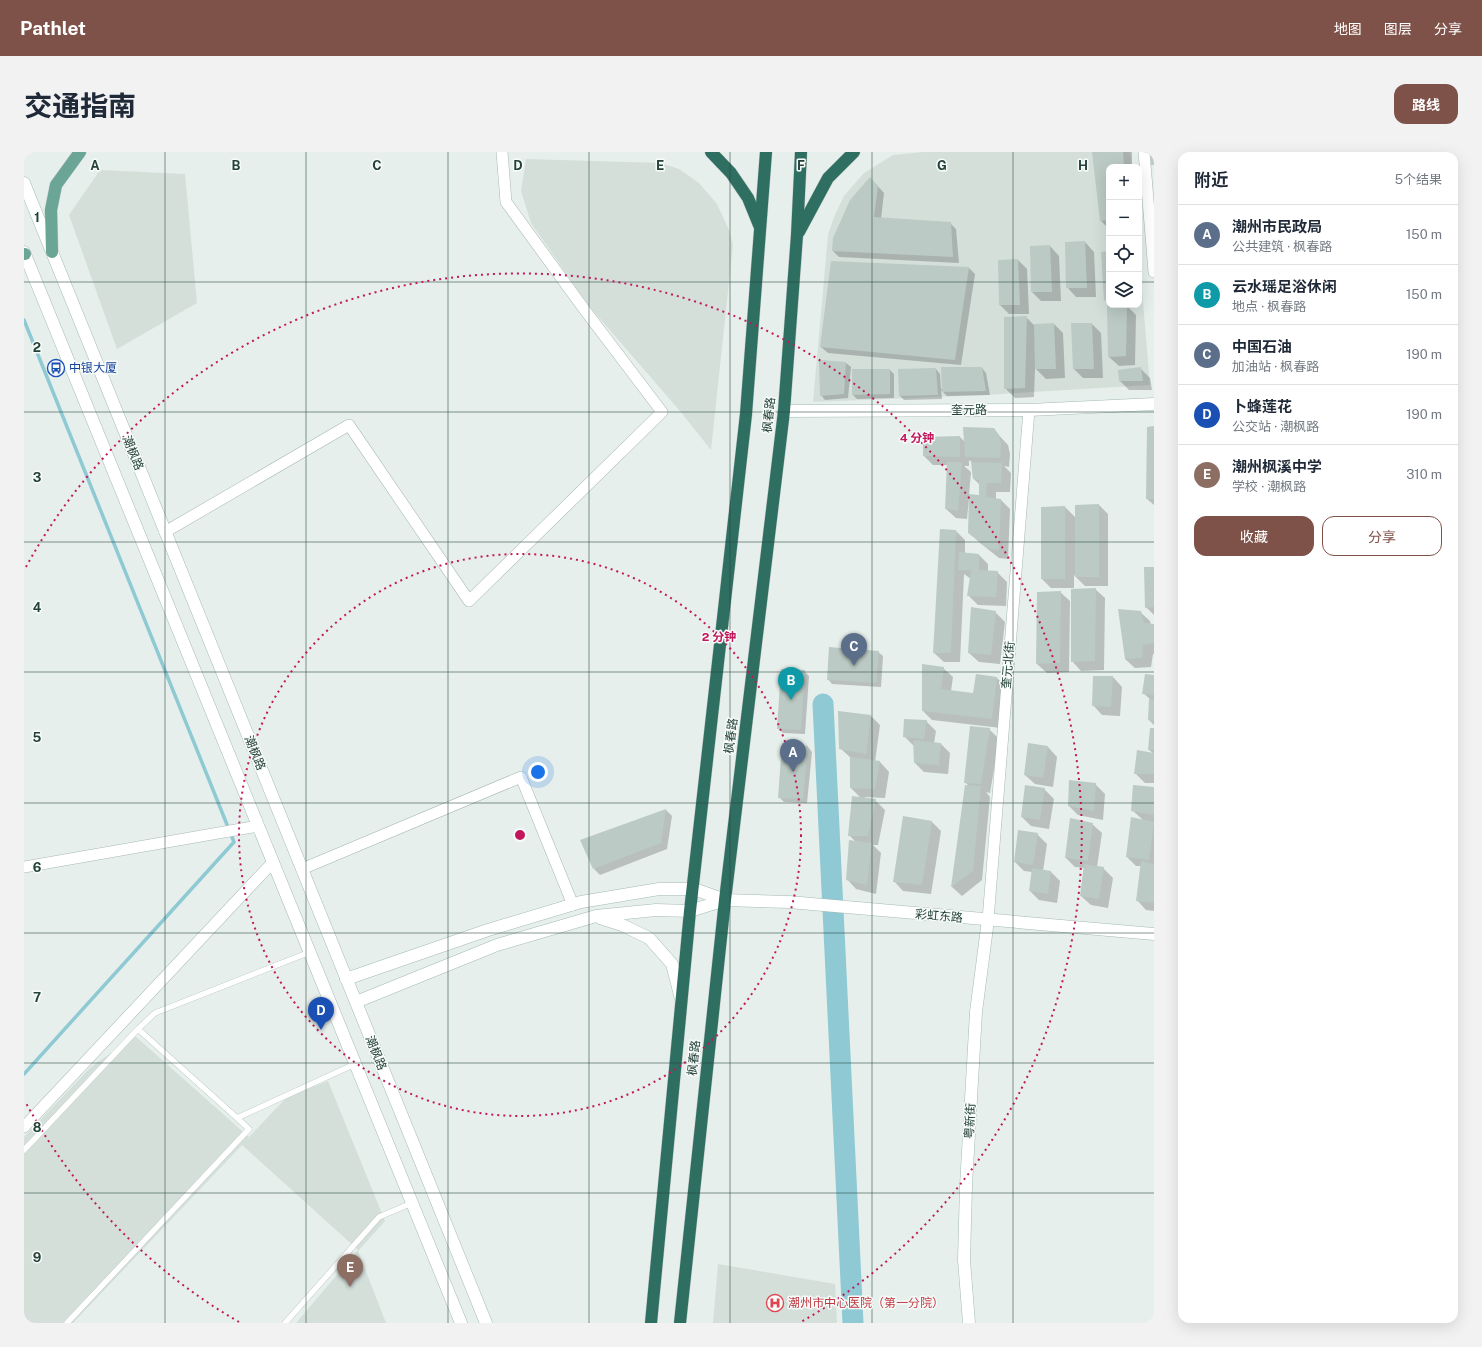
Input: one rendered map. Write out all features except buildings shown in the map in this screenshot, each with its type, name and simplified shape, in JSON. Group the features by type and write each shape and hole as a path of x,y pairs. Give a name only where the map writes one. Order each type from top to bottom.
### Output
{"highway":[{"path":"711,152 731,173 748,198 760,229"},
{"name":"枫春路","path":"652,1323 690,911 694,889 746,414 766,152"},
{"name":"枫春路","path":"680,1323 725,900 784,411 797,234 801,152"},
{"path":"797,234 828,178 854,152"}],"main road":[{"path":"52,252 51,210 56,184 80,152"},
{"name":"潮枫路","path":"24,183 486,1323"},
{"name":"潮枫路","path":"24,253 461,1323"},
{"name":"奎元路","path":"784,411 1029,410 1154,404"},
{"path":"346,979 488,930 574,905 659,889 694,889 725,900"},
{"path":"356,1002 497,945 596,916 656,910 690,911 725,900"},
{"name":"彩虹东路","path":"725,900 789,902 1154,934"},
{"path":"596,916 622,925 649,938 672,964 682,1004"},
{"name":"粤新街","path":"969,1323 964,1260 966,1186 976,1012 988,920"}],"street":[{"path":"165,532 349,425 469,601 662,412 506,202 502,152"},
{"path":"1144,152 1154,272"},
{"name":"奎元北街","path":"988,920 1029,410"},
{"path":"302,869 521,777 574,905"},
{"path":"24,867 258,826"},
{"path":"24,1127 273,862"}],"lane":[{"path":"24,1150 138,1028 155,1013 310,952"},
{"path":"67,1323 249,1129 138,1028"},
{"path":"237,1118 355,1064"},
{"path":"285,1323 379,1217 412,1203"}],"shaded area":[{"path":"923,152 1130,152 1132,164 1106,164 1106,308 1142,308 1142,290 1150,385 985,395 813,402 828,235 834,217 844,196 864,173 893,155"},
{"path":"526,159 661,163 679,169 699,183 717,204 729,230 733,245 711,450 680,411 589,306 531,223 521,191"},
{"path":"100,170 185,174 197,303 117,349 69,215"},
{"path":"135,1036 249,1137 287,1097 328,1081 385,1221 358,1251 386,1323 296,1323 358,1250 242,1145 73,1323 24,1323 24,1137 91,1067"},
{"name":"潮州市中心医院（第一分院）","path":"718,1264 835,1284 837,1323 713,1323"}],"waterway":[{"path":"24,320 234,842 24,1074"},
{"path":"823,704 853,1323"}],"place":[{"name":"中银大厦","path":"56,368"},
{"name":"中国石油","path":"854,666"},
{"name":"云水瑶足浴休闲","path":"791,700"},
{"name":"潮州市民政局","path":"793,772"},
{"name":"卜蜂莲花","path":"321,1030"},
{"name":"潮州枫溪中学","path":"350,1287"},
{"name":"潮州市中心医院（第一分院）","path":"775,1303"}]}
